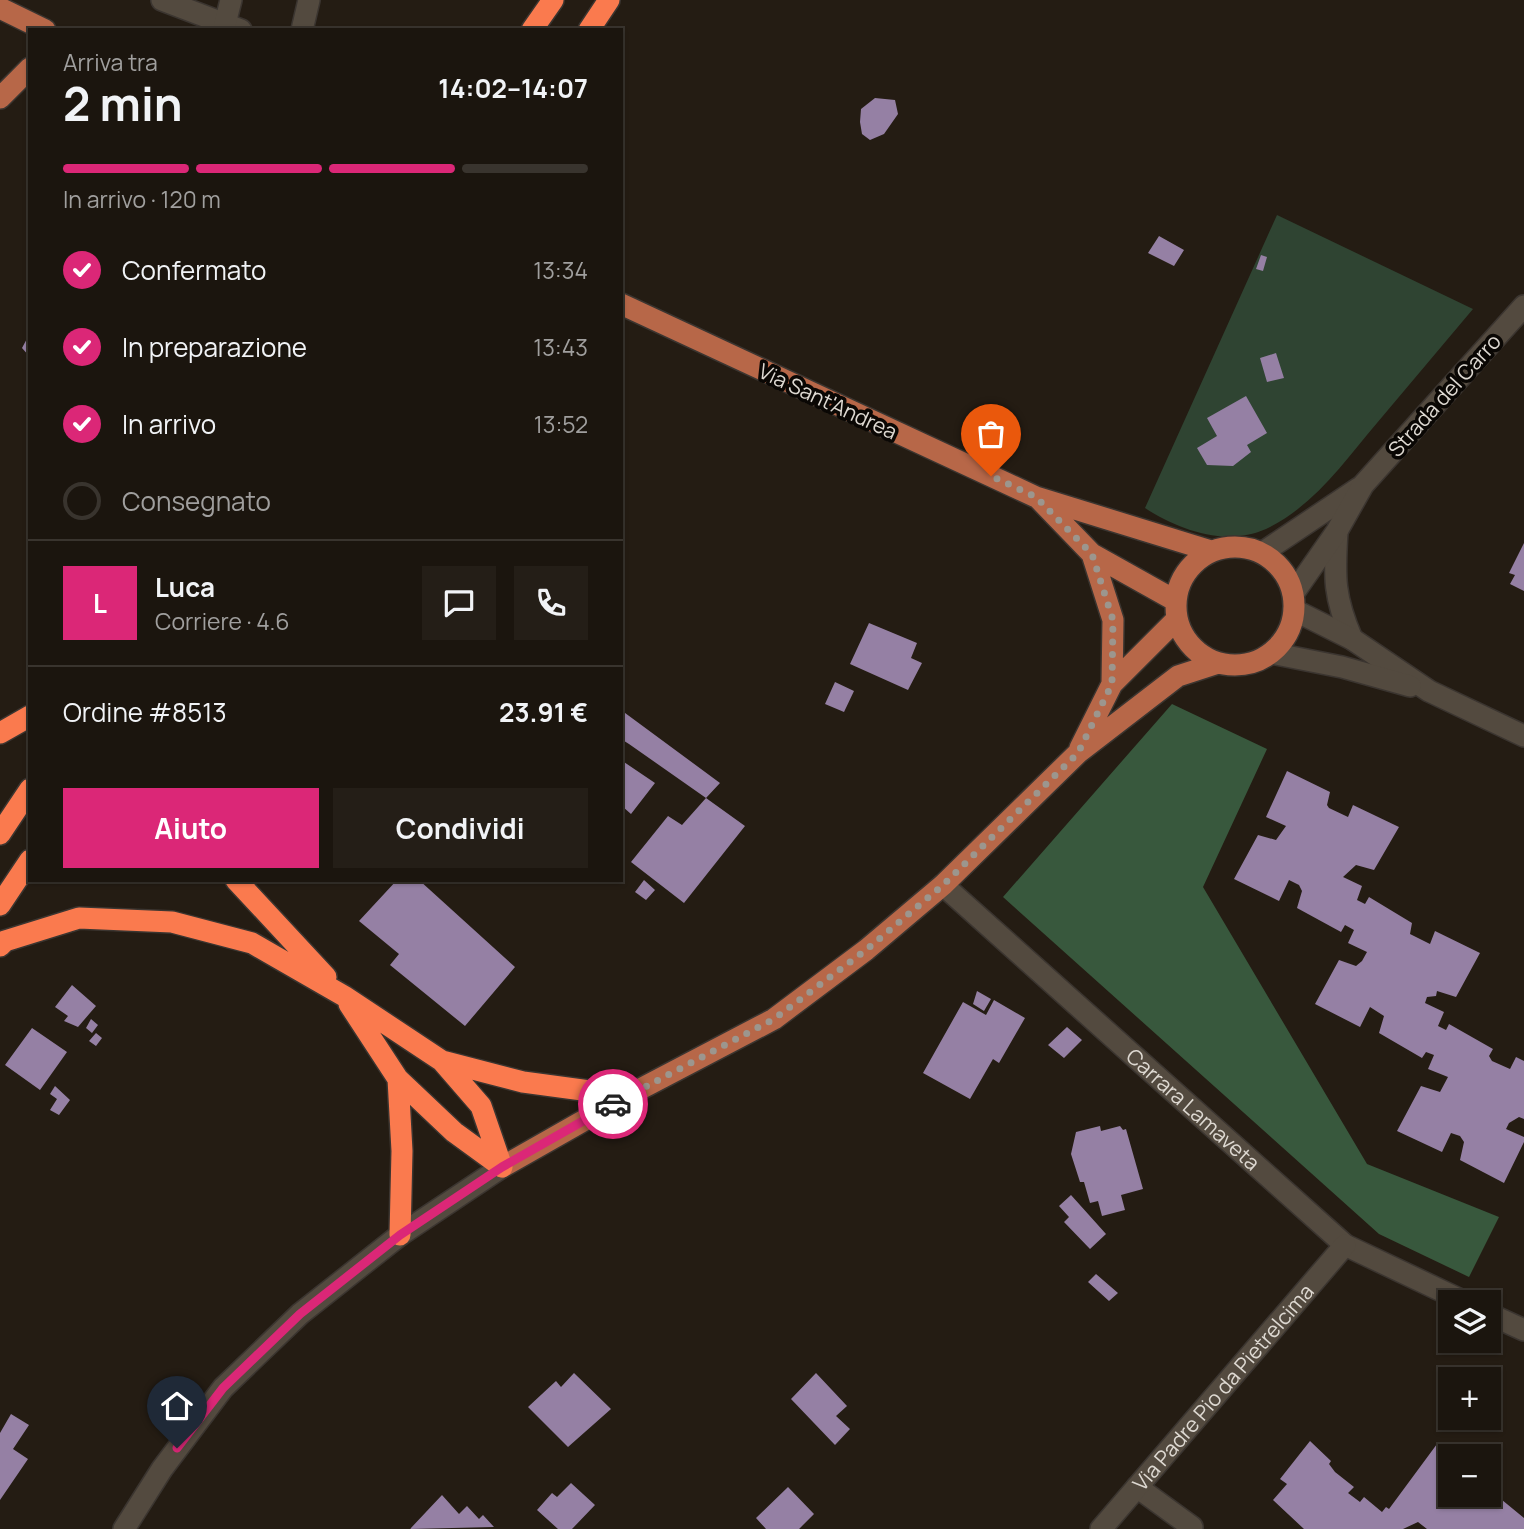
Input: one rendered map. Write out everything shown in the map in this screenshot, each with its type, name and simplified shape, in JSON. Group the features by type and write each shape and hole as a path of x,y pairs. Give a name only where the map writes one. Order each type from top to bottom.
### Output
{"highway":[{"path":"533,28 552,0"},
{"path":"590,28 609,0"},
{"path":"0,733 28,717"},
{"path":"0,834 28,792"},
{"path":"0,905 28,863"},
{"path":"238,882 344,996 398,1079 454,1132 502,1167"},
{"path":"0,946 5,941 79,918 172,922 252,943 344,996 442,1061 481,1106 502,1167"},
{"path":"442,1061 523,1082 627,1096"},
{"path":"398,1079 402,1151 400,1235"}],"main road":[{"path":"0,8 41,28"},
{"path":"0,98 28,70"},
{"name":"Via Sant'Andrea","path":"623,305 1036,497 1211,551 1228,547 1262,553"},
{"name":"Via Sant'Andrea","path":"1036,497 1092,554 1176,610 1192,647 1218,663"},
{"path":"1078,753 1112,684 1176,610 1187,571 1211,551"},
{"path":"502,1167 627,1096 774,1019 866,950 943,885 1078,753 1178,676 1218,663 1246,664 1271,653 1283,641 1294,602 1287,578 1262,553"},
{"path":"1092,554 1113,620 1112,684"}],"street":[{"path":"162,0 233,27 231,0"},
{"path":"302,28 309,0"},
{"name":"Strada del Carro","path":"1294,602 1363,485 1524,306"},
{"name":"Strada del Carro","path":"1262,553 1363,485"},
{"name":"Strada del Carro","path":"1337,531 1334,569 1338,606 1352,639"},
{"path":"1294,602 1429,691 1524,736"},
{"path":"1271,653 1342,667 1429,691"},
{"name":"Carrara Lamaveta","path":"943,885 1345,1245 1440,1290"},
{"path":"124,1529 162,1469 223,1388 300,1314 400,1235 502,1167"},
{"name":"Via Padre Pio da Pietrelcima","path":"1101,1529 1345,1245"},
{"path":"1501,1319 1524,1330"},
{"path":"1137,1487 1192,1527 1189,1529"}],"green space":[{"path":"1277,215 1473,309 1314,496 1266,529 1235,536 1203,534 1172,523 1145,508"},
{"path":"1172,704 1267,749 1203,887 1367,1164 1499,1217 1469,1277 1379,1234 1003,897"}],"building":[{"path":"875,98 895,100 898,114 884,134 870,140 862,134 861,109"},
{"path":"1159,236 1184,250 1174,266 1148,253"},
{"path":"1261,255 1267,257 1263,271 1256,269"},
{"path":"28,337 28,355 22,348"},
{"path":"1276,353 1284,378 1267,382 1260,358"},
{"path":"1246,396 1267,433 1247,445 1251,452 1233,466 1207,465 1197,448 1217,436 1207,418"},
{"path":"1524,543 1524,591 1510,584 1515,575 1509,573"},
{"path":"869,623 917,643 911,658 922,663 908,690 850,664"},
{"path":"835,682 854,691 844,712 825,704"},
{"path":"623,711 720,783 706,798 623,740"},
{"path":"623,761 655,783 631,814 623,807"},
{"path":"1287,771 1330,792 1327,805 1329,808 1348,817 1353,805 1399,827 1374,870 1356,865 1343,877 1362,886 1357,900 1365,904 1369,897 1412,923 1410,934 1430,944 1435,931 1480,953 1456,997 1437,991 1436,996 1427,997 1425,1003 1444,1012 1438,1026 1446,1030 1449,1024 1493,1049 1489,1056 1492,1061 1510,1069 1516,1057 1524,1061 1524,1119 1519,1117 1509,1123 1506,1129 1524,1137 1524,1142 1504,1183 1460,1160 1464,1142 1460,1136 1451,1133 1442,1152 1397,1131 1421,1086 1440,1092 1448,1077 1428,1069 1434,1055 1426,1052 1422,1058 1379,1033 1384,1016 1370,1007 1360,1027 1315,1004 1339,960 1356,966 1367,952 1348,943 1354,930 1345,925 1341,932 1297,908 1302,891 1299,885 1289,880 1279,901 1234,879 1258,835 1276,840 1286,826 1266,817"},
{"path":"706,798 745,826 684,903 631,862 668,816 682,825"},
{"path":"644,880 655,890 646,900 635,892"},
{"path":"395,882 421,882 515,967 465,1026 390,965 399,954 359,921"},
{"path":"72,985 96,1006 78,1027 64,1021 68,1016 55,1007"},
{"path":"977,991 991,999 984,1011 973,1004"},
{"path":"994,1000 1025,1018 999,1063 993,1059 970,1099 923,1073 963,1002 986,1015"},
{"path":"91,1019 98,1025 92,1033 86,1028"},
{"path":"1067,1027 1082,1040 1064,1058 1048,1045"},
{"path":"32,1028 67,1052 40,1090 5,1065"},
{"path":"96,1033 102,1038 96,1046 89,1041"},
{"path":"55,1086 70,1100 59,1115 50,1110 57,1099 50,1094"},
{"path":"1100,1126 1101,1131 1120,1126 1123,1130 1126,1129 1143,1189 1121,1195 1125,1210 1102,1216 1098,1201 1090,1203 1071,1154 1076,1132"},
{"path":"1071,1195 1106,1234 1090,1249 1064,1222 1069,1217 1059,1206"},
{"path":"1096,1274 1118,1293 1109,1301 1088,1282"},
{"path":"574,1373 611,1409 568,1447 528,1407 556,1381 561,1387"},
{"path":"816,1373 847,1406 836,1416 850,1429 835,1445 791,1399"},
{"path":"11,1414 29,1425 13,1449 28,1459 0,1500 0,1433"},
{"path":"1310,1441 1331,1461 1329,1464 1335,1472 1354,1487 1348,1493 1360,1502 1364,1497 1382,1512 1386,1507 1389,1509 1437,1444 1438,1507 1501,1507 1501,1499 1524,1518 1524,1529 1427,1529 1418,1522 1403,1529 1304,1529 1273,1500 1287,1484 1280,1479"},
{"path":"571,1483 595,1505 572,1529 558,1529 537,1510 552,1493 557,1497"},
{"path":"788,1487 814,1514 799,1529 766,1529 756,1518"},
{"path":"442,1495 459,1514 467,1506 479,1519 483,1515 494,1527 410,1529"}],"way so far":[{"path":"613,1104 774,1019 866,950 943,885 1078,753 1112,684 1113,620 1092,554 1036,497 991,476"}],"route":[{"path":"177,1448 223,1388 300,1314 400,1235 502,1167 613,1104"}]}
